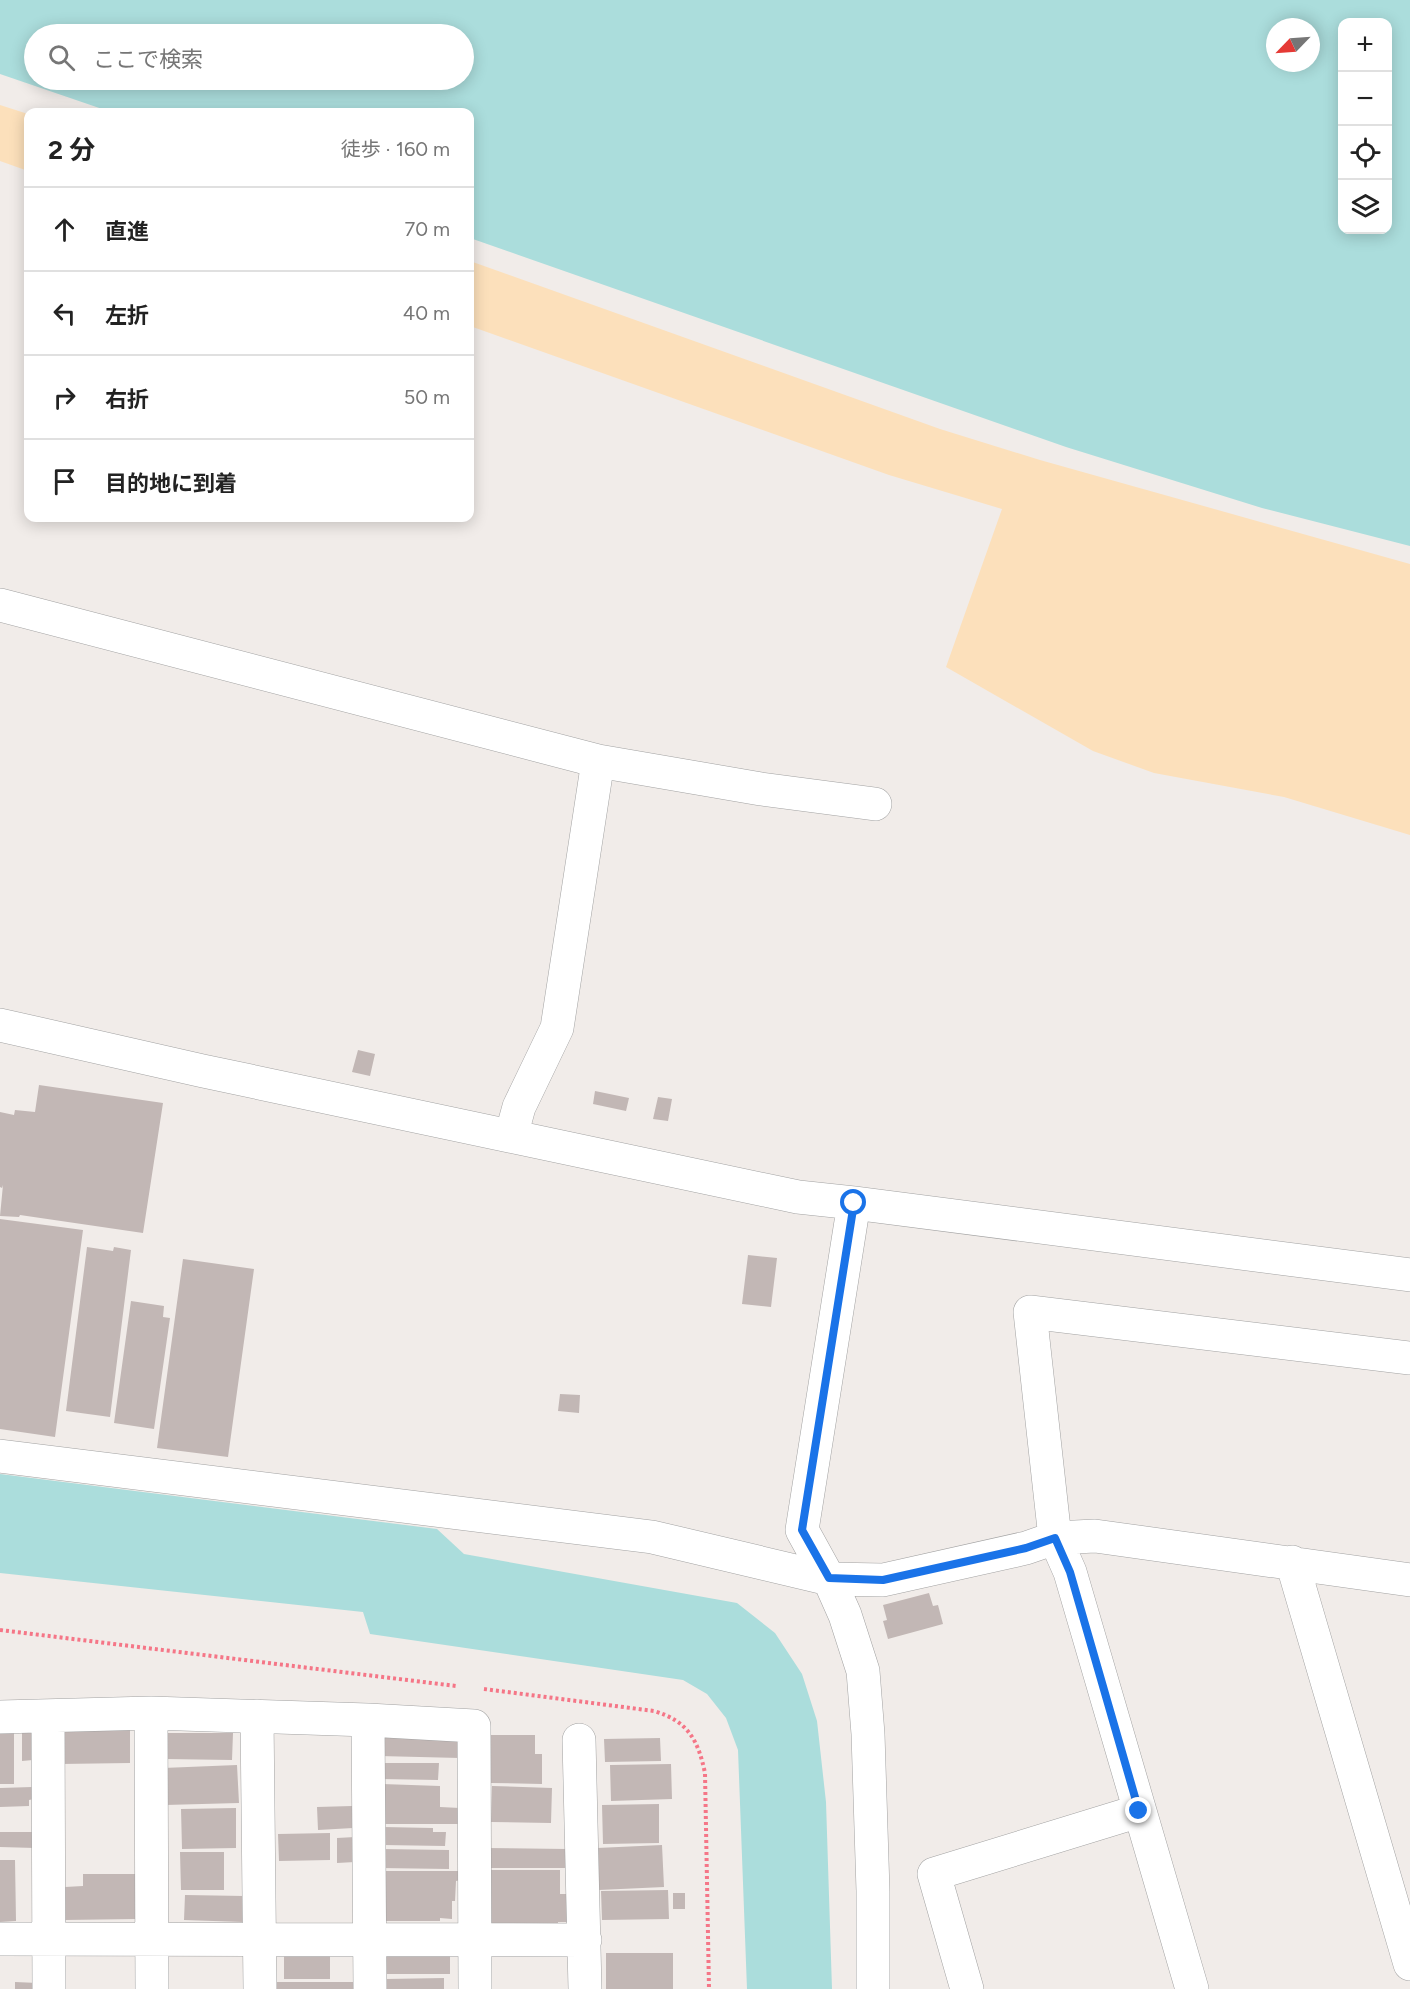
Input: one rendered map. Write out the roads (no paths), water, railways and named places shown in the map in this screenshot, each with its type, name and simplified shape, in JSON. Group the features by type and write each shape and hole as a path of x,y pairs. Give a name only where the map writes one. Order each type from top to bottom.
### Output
{"street":[{"path":"0,605 598,761 761,789 875,804"},
{"path":"511,1136 519,1107 557,1028 598,761"},
{"path":"0,1025 214,1073 798,1197 1410,1275"},
{"path":"854,1203 802,1530 829,1578 845,1616 863,1671 869,1756 873,1989"},
{"path":"1192,1989 1070,1572 1055,1538 1030,1312 1410,1358"},
{"path":"0,1456 652,1537 829,1578 883,1580 1026,1548 1055,1538 1095,1536 1410,1580"},
{"path":"1292,1562 1410,1964"},
{"path":"151,1713 152,1989"},
{"path":"0,1717 151,1713 474,1726 476,1989"},
{"path":"48,1716 49,1989"},
{"path":"257,1716 260,1989"},
{"path":"368,1720 370,1989"},
{"path":"579,1740 585,1989"},
{"path":"967,1989 934,1874 1139,1811"},
{"path":"0,1939 585,1940"}],"water":[{"path":"0,0 1410,0 1410,546 1262,508 1066,447 474,239 474,108 99,108 47,90 474,90 474,24 24,24 24,82 0,74"},
{"path":"0,1474 437,1529 464,1554 737,1603 775,1633 802,1674 817,1721 826,1802 832,1989 747,1989 738,1750 726,1718 707,1694 683,1680 370,1634 363,1612 0,1573"}]}
